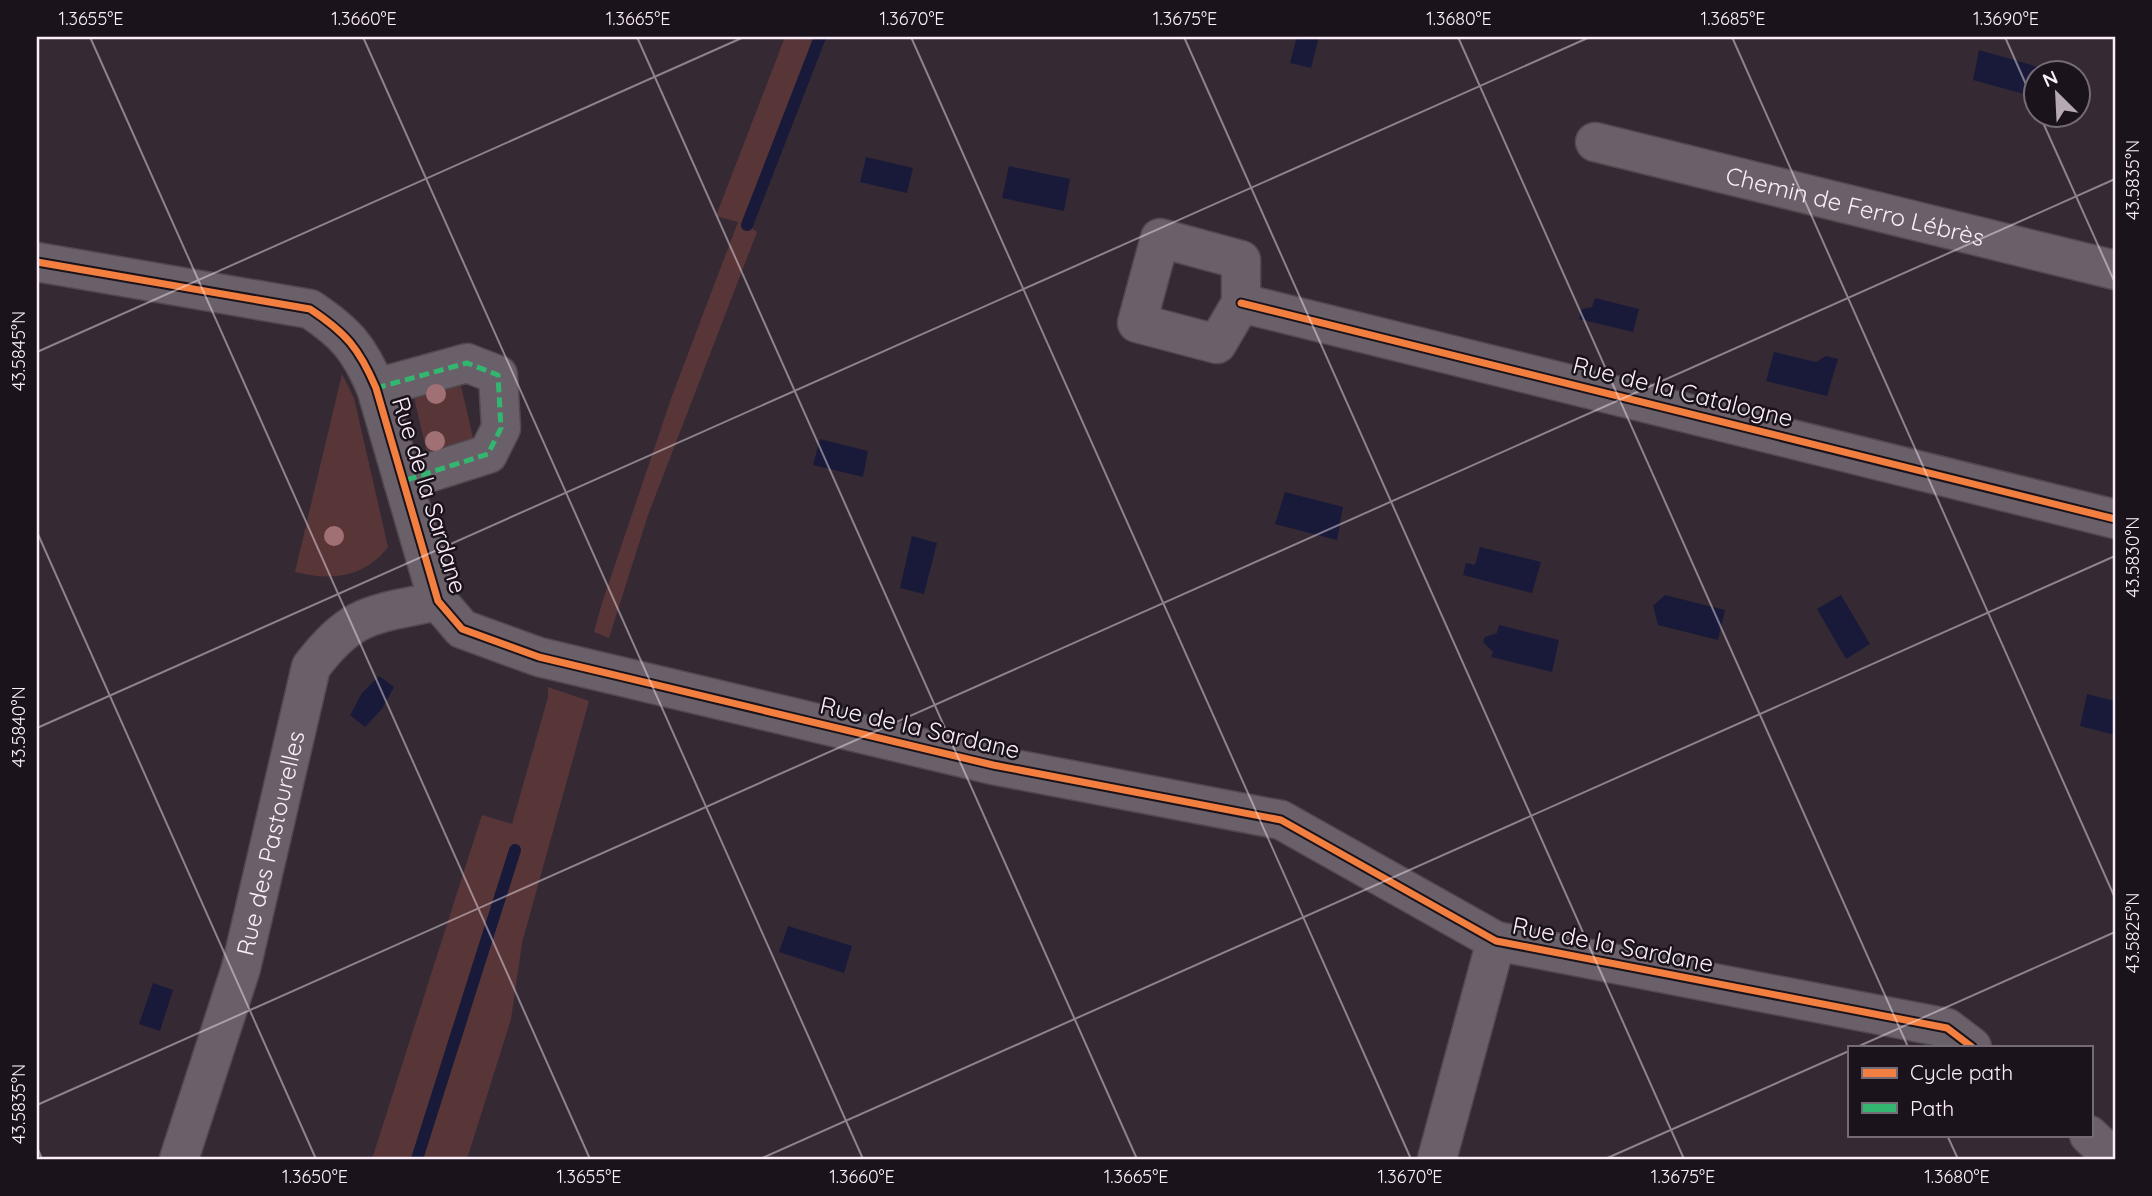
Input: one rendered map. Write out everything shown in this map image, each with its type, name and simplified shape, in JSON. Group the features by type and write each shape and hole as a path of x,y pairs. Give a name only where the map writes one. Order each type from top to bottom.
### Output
{"street":[{"name":"Chemin de Ferro Lébrès","path":"1595,142 2115,270"},
{"name":"Rue de la Sardane","path":"37,262 310,309 341,329 362,355 376,388 438,601 462,629 539,657 993,765 1281,820 1496,941 1947,1028 1971,1046"},
{"name":"Rue de la Catalogne","path":"1241,303 1471,357 2115,519"},
{"path":"376,388 467,363 498,374 501,428 488,454 403,481"},
{"name":"Rue des Pastourelles","path":"179,1159 242,968 311,667 332,639 362,617 438,601"},
{"path":"1437,1159 1496,941"},
{"path":"2090,1136 2114,1159"}],"shaded area":[{"path":"785,37 820,37 747,225 757,232 648,515 609,638 594,632 602,603 672,396 738,222 716,216"},
{"path":"1297,37 1319,37 1311,68 1290,63"},
{"path":"1979,50 2022,62 2022,94 1973,80"},
{"path":"866,157 913,168 907,193 860,182"},
{"path":"1009,166 1070,179 1064,211 1002,198"},
{"path":"1595,298 1639,309 1633,332 1579,319 1582,309 1592,307"},
{"path":"1774,352 1816,362 1826,356 1838,359 1827,396 1766,381"},
{"path":"342,374 354,398 388,547 379,557 358,571 334,576 308,575 295,572"},
{"path":"460,382 474,442 427,453 413,393"},
{"path":"820,439 868,451 863,477 813,465"},
{"path":"1285,492 1343,507 1337,540 1275,524"},
{"path":"912,536 937,543 924,594 900,588"},
{"path":"1480,547 1541,562 1532,593 1463,575 1466,563 1475,565"},
{"path":"1665,595 1725,610 1718,640 1658,625 1653,606"},
{"path":"1841,595 1870,644 1846,659 1817,609"},
{"path":"1499,625 1559,640 1552,672 1491,657 1493,652 1483,642 1485,637 1497,633"},
{"path":"379,676 394,687 382,709 365,727 350,715 362,693"},
{"path":"548,687 589,701 522,943 511,1019 467,1159 372,1159 482,815 512,824 548,697"},
{"path":"2087,694 2115,701 2115,735 2080,726"},
{"path":"788,926 852,946 844,973 779,952"},
{"path":"153,983 173,990 160,1031 139,1024"}],"waterway":[{"path":"747,225 820,37"},
{"path":"417,1159 515,850"}],"marked path":[{"path":"376,388 467,363 498,375 501,428 488,454 403,481"}],"cycle path":[{"path":"37,262 310,309 333,326 350,342 364,362 376,388 438,601 462,629 539,657 993,765 1281,820 1496,941 1947,1028 1971,1046"},
{"path":"1241,303 2115,519"}]}
